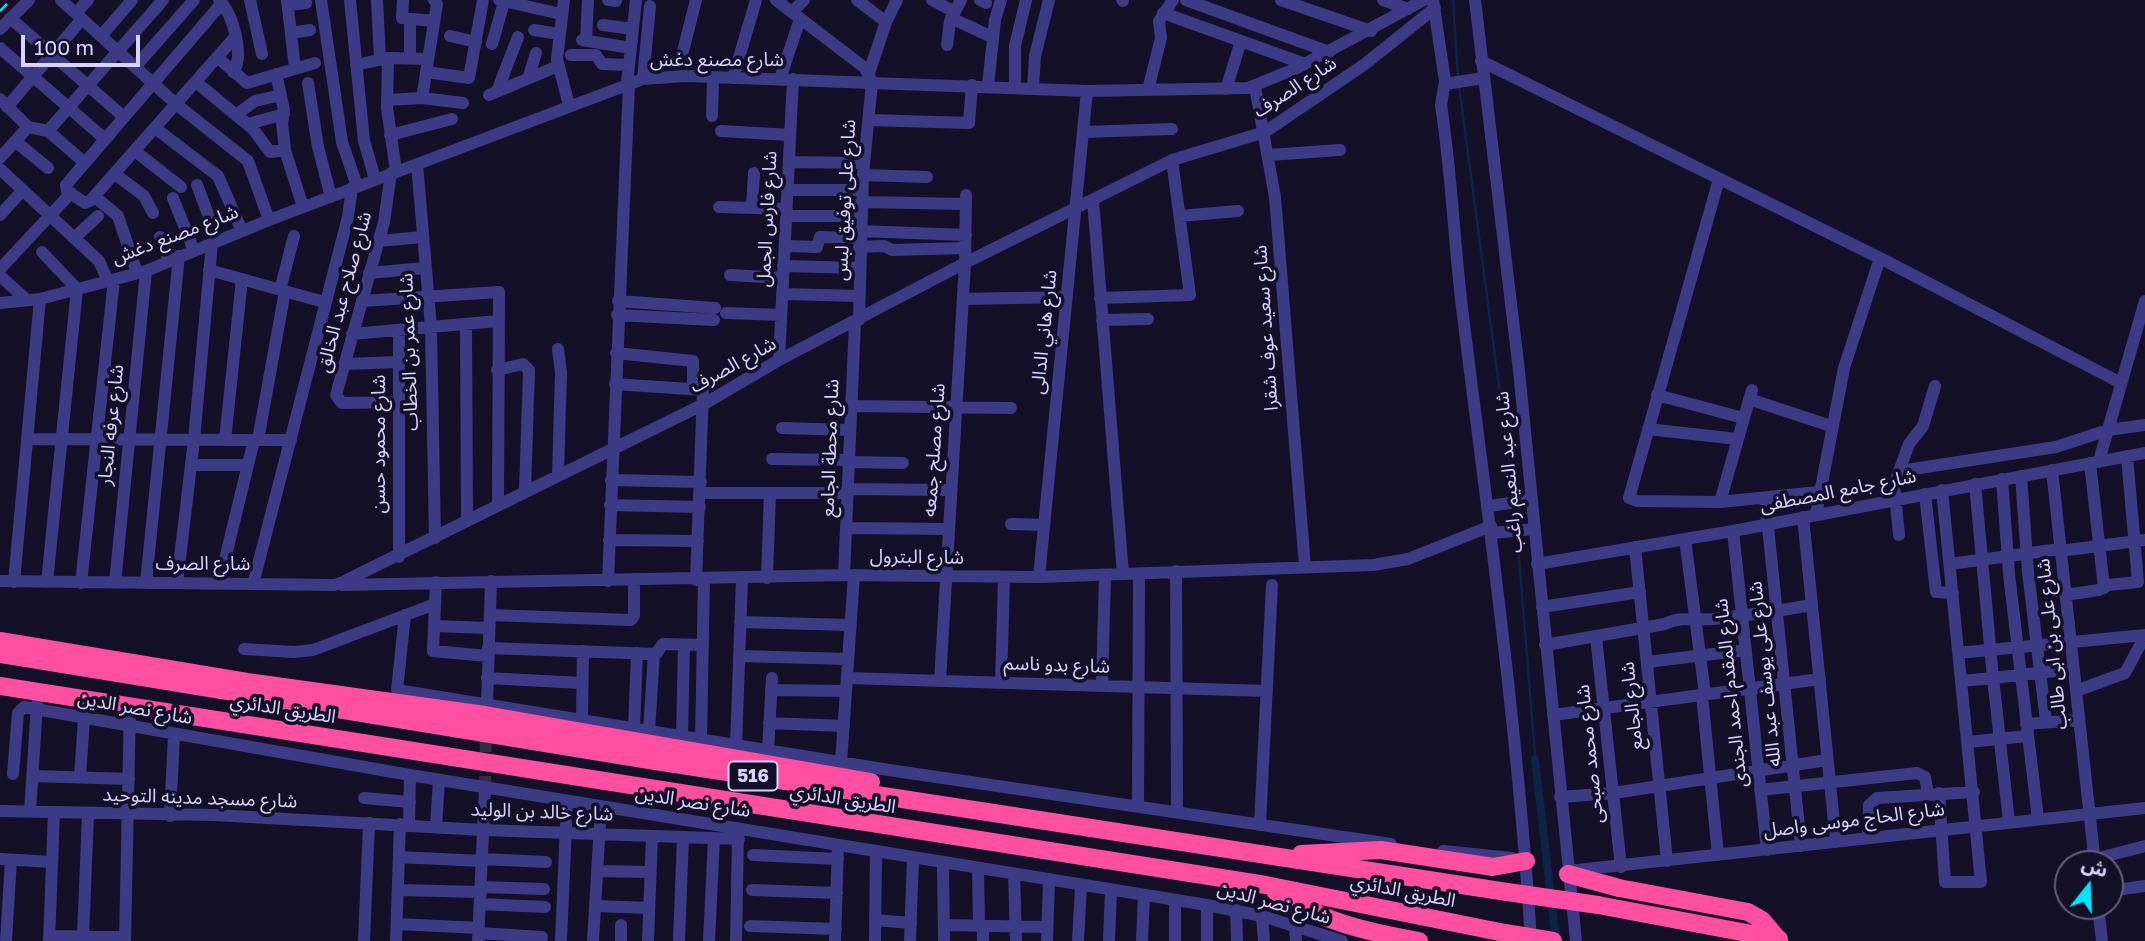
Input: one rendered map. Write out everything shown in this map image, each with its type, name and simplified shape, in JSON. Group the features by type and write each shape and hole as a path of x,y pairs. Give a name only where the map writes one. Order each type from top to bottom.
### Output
{"highway":[{"name":"الطريق الدائري","path":"0,641 247,682 485,715 814,770 1007,813"},
{"name":"الطريق الدائري","path":"0,654 649,760 1598,905 1784,940"},
{"name":"الطريق الدائري","path":"0,686 37,701 130,706 1266,885 1553,941"},
{"path":"1280,857 1355,849 1493,867 1526,860"},
{"path":"1568,872 1619,888 1748,912 1762,920 1784,940"},
{"path":"1266,885 1297,904 1338,923 1419,941"}],"street":[{"path":"0,29 29,0"},
{"path":"61,0 176,104 250,164 269,220"},
{"path":"85,163 48,131 28,127 4,103 34,78 88,0"},
{"path":"101,36 132,0"},
{"path":"48,131 163,0"},
{"path":"135,67 194,0"},
{"path":"250,0 262,54"},
{"path":"253,584 355,187 342,142 321,0"},
{"path":"350,0 364,141 374,179"},
{"path":"376,0 394,172"},
{"path":"402,0 402,17 434,21"},
{"path":"422,98 437,4 434,0"},
{"path":"426,72 467,80 470,77 483,0"},
{"path":"564,0 558,66 569,105"},
{"path":"588,0 584,40 631,48"},
{"path":"608,581 628,84 636,0"},
{"path":"681,59 696,0"},
{"path":"733,78 756,0"},
{"path":"776,0 871,78"},
{"path":"796,15 804,0"},
{"path":"857,0 886,22"},
{"name":"شارع على توفيق لبس","path":"857,321 860,216 871,78 886,22 897,0"},
{"path":"932,0 992,37"},
{"path":"947,45 953,15 961,0"},
{"path":"988,86 992,37 1001,0"},
{"path":"1015,87 1015,46 1026,0"},
{"path":"1186,0 1329,52"},
{"path":"1281,0 1371,31"},
{"path":"1383,0 1408,9"},
{"name":"شارع مصنع دغش","path":"0,303 34,300 141,272 374,179 643,79 871,78 1087,91 1255,87 1371,31 1424,0"},
{"name":"شارع عبد النعيم راغب","path":"1475,0 1514,327 1576,941"},
{"path":"0,268 50,216 85,163 221,1 234,31 238,63 233,72"},
{"path":"492,44 506,1 533,4 561,14"},
{"path":"1033,88 1035,56 1046,1"},
{"path":"1148,90 1161,38 1159,21 1171,1"},
{"path":"295,68 287,2 306,3"},
{"name":"شارع عبد النعيم راغب","path":"1434,4 1445,84 1441,105 1460,289 1492,529 1526,860 1531,941"},
{"name":"شارع الصرف","path":"0,581 335,584 398,557 525,491 704,404 779,360 965,263 1172,160 1265,132 1365,64 1434,4"},
{"path":"643,79 650,6"},
{"path":"1163,13 1305,64"},
{"name":"شارع فارس الجمل","path":"779,360 790,135 786,79 796,15"},
{"path":"10,18 124,117"},
{"path":"410,19 410,57"},
{"path":"68,189 86,203 95,197 217,57 234,31 255,21"},
{"path":"603,25 633,29"},
{"path":"291,33 310,30"},
{"path":"534,30 559,34"},
{"path":"450,36 476,42"},
{"path":"518,37 493,92 558,66"},
{"path":"1226,89 1241,41"},
{"path":"0,48 105,139"},
{"path":"529,76 536,53"},
{"path":"570,55 596,55 602,64 629,65"},
{"path":"217,57 247,83 315,63"},
{"path":"356,65 384,58 428,59"},
{"path":"1481,61 1880,258 2121,383"},
{"path":"276,74 284,114 285,150 303,207"},
{"path":"712,116 713,77"},
{"path":"1445,84 1483,78"},
{"path":"195,82 248,124 270,152 285,150"},
{"path":"308,83 318,147 331,197"},
{"path":"869,120 970,123 972,85"},
{"name":"شارع سعيد عوف شقرا","path":"1255,87 1265,132 1277,213 1282,307 1305,567"},
{"name":"شارع هاني الدالى","path":"1039,578 1087,91"},
{"path":"237,114 255,101 281,94"},
{"path":"387,100 422,98 463,103"},
{"path":"248,124 284,114"},
{"path":"390,135 452,118"},
{"path":"0,158 28,127"},
{"path":"155,128 219,177 242,231"},
{"path":"1083,132 1172,129"},
{"path":"721,131 790,135"},
{"path":"15,141 48,168"},
{"path":"1269,155 1340,150"},
{"path":"135,151 181,187"},
{"path":"1100,298 1187,297 1192,289 1172,160"},
{"path":"789,163 928,177"},
{"name":"شارع عمر بن الخطاب","path":"417,164 431,327 435,538"},
{"path":"0,169 99,261 111,281 81,583"},
{"name":"شارع صلاح عبد الخالق","path":"394,172 379,241 336,395 339,401 399,402"},
{"path":"752,208 754,173"},
{"path":"115,174 145,196 153,213"},
{"path":"1719,179 1629,498 1637,501 1720,502 1818,492"},
{"path":"177,583 194,440 209,270 215,242 197,185"},
{"path":"0,215 23,190"},
{"path":"787,190 862,196"},
{"name":"شارع مصلح جمعه","path":"862,196 966,199 965,263 940,681"},
{"path":"95,197 118,216 141,272"},
{"path":"173,198 194,251"},
{"path":"1093,200 1123,574"},
{"path":"719,207 860,216"},
{"path":"1180,216 1238,211"},
{"path":"74,238 98,216"},
{"path":"219,584 256,440 294,236"},
{"path":"146,583 174,259 160,237"},
{"path":"379,241 422,237"},
{"path":"785,246 817,247 819,237 860,238 891,250 965,242"},
{"path":"42,252 77,289 47,583"},
{"path":"1816,514 1818,492 1844,368 1880,258"},
{"path":"369,273 425,268"},
{"path":"730,275 859,268"},
{"path":"209,270 324,302"},
{"name":"شارع عرفه النجار","path":"115,583 141,272"},
{"path":"0,276 34,300 14,582"},
{"path":"225,440 242,279"},
{"path":"362,301 497,290 498,505"},
{"path":"782,294 859,296"},
{"path":"963,299 1067,298"},
{"path":"618,301 719,314"},
{"path":"2104,588 2095,462 2108,430 2145,301"},
{"path":"617,315 781,315"},
{"path":"1102,320 1148,319"},
{"path":"352,334 499,321"},
{"name":"شارع محطة الجامع","path":"841,763 851,625 846,528 857,321"},
{"path":"466,324 467,521"},
{"name":"شارع محمود حسن","path":"398,330 398,557"},
{"path":"558,349 561,373 558,475"},
{"path":"616,353 693,361 693,388"},
{"path":"344,363 399,362"},
{"path":"497,370 523,364 529,370 525,491"},
{"path":"615,384 702,389 704,404 698,541 702,645 701,740"},
{"path":"1899,535 1894,485 1909,444 1923,426 1935,386"},
{"path":"1657,395 1743,418"},
{"path":"1720,502 1751,395 1831,426"},
{"path":"851,406 1011,408"},
{"path":"1900,471 2056,447 2108,430 2145,425"},
{"path":"782,428 850,430"},
{"path":"1648,429 1737,439"},
{"path":"26,439 290,440"},
{"name":"شارع جامع المصطفى","path":"1537,564 1733,531 2145,453"},
{"path":"2065,595 2108,585 2138,582 2140,540 2127,456"},
{"path":"772,459 903,463"},
{"path":"191,465 248,465"},
{"name":"شارع على بن ابى طالب","path":"2052,470 2094,850"},
{"path":"2021,475 2036,645 2046,722"},
{"path":"2002,479 2017,647 2038,819"},
{"path":"611,480 700,494"},
{"path":"1975,484 2009,822"},
{"path":"610,505 700,494 951,490"},
{"path":"1760,790 1920,774 1925,777 1933,793 1942,830 1945,882 1981,881 1942,490"},
{"path":"766,578 770,493"},
{"path":"1925,494 1936,592 1953,593"},
{"name":"شارع على يوسف عبد الله","path":"1765,498 1801,846"},
{"path":"1489,506 1531,500"},
{"path":"1803,517 1836,842"},
{"path":"1011,524 1044,525"},
{"path":"846,528 949,529"},
{"name":"شارع البترول","path":"335,584 700,580 849,575 1039,578 1305,567 1396,562 1492,529 1534,529"},
{"name":"شارع المقدم احمد الجندى","path":"1733,531 1767,850"},
{"path":"1685,539 1700,655 1718,855"},
{"path":"609,540 698,541"},
{"path":"1950,564 2140,540"},
{"name":"شارع الجامع","path":"1635,547 1667,861"},
{"path":"1176,571 1174,688 1177,811"},
{"path":"1138,805 1139,574"},
{"path":"1102,686 1105,575"},
{"path":"1000,683 1004,577"},
{"path":"736,746 742,579"},
{"path":"487,704 491,581"},
{"path":"434,626 490,622 631,620 634,615 634,581"},
{"path":"436,582 432,649 436,654 583,651 654,654 659,653 663,644 702,645"},
{"path":"1260,825 1272,585"},
{"path":"1542,607 1640,592"},
{"path":"244,649 294,652 313,650 435,604"},
{"path":"1545,645 1665,624 1676,619 1694,621 1812,605"},
{"path":"405,615 397,690 841,763 1260,825 1526,860"},
{"path":"740,622 851,625"},
{"path":"1958,653 2145,636"},
{"path":"2076,691 2125,673 2145,636"},
{"name":"شارع محمد صبحى","path":"1596,637 1621,867"},
{"path":"682,737 684,645"},
{"path":"1647,662 1746,650"},
{"path":"582,720 583,651"},
{"path":"634,729 637,653"},
{"path":"649,731 654,654"},
{"path":"739,656 848,659"},
{"path":"1961,681 2073,669"},
{"path":"487,678 582,683"},
{"path":"1553,715 1820,679"},
{"name":"شارع بدو ناسم","path":"769,723 771,684 846,685 940,681 1266,691"},
{"path":"13,774 18,710 37,701 30,812"},
{"name":"شارع نصر الدين","path":"37,701 83,719 174,736 567,801 738,834 838,845 1236,910 1342,941"},
{"path":"54,813 49,939 125,939 130,706"},
{"path":"80,777 83,719"},
{"path":"1968,742 1999,739 2046,722 2079,720"},
{"path":"768,751 769,723 844,726"},
{"path":"170,816 174,736"},
{"path":"1560,797 1614,793 1827,760"},
{"path":"396,941 399,857 410,802 410,775"},
{"path":"33,776 129,779"},
{"path":"436,827 439,780"},
{"path":"479,934 485,788"},
{"path":"1868,838 1868,809 1872,801 1933,793 1974,792"},
{"path":"364,798 410,802"},
{"path":"561,941 567,801"},
{"path":"593,941 601,807"},
{"name":"شارع الحاج موسى واصل","path":"1568,872 2145,808"},
{"name":"شارع مسجد مدينه التوحيد","path":"0,811 369,823"},
{"path":"83,937 88,814"},
{"path":"364,941 369,823"},
{"name":"شارع خالد بن الوليد","path":"369,823 713,838 738,834"},
{"path":"736,941 738,834"},
{"path":"648,941 652,836"},
{"path":"679,941 683,837"},
{"path":"709,941 713,838"},
{"path":"750,926 835,935 838,845"},
{"path":"2124,852 2145,846"},
{"path":"875,941 876,852"},
{"path":"753,855 838,859"},
{"path":"399,857 546,862"},
{"path":"910,941 913,858"},
{"path":"6,941 6,859 52,862"},
{"path":"943,863 944,941"},
{"path":"978,869 979,926 983,929 983,941"},
{"path":"597,871 650,872"},
{"path":"1014,874 1016,941"},
{"path":"1047,941 1049,880"},
{"path":"1078,941 1081,886"},
{"path":"2124,889 2145,886"},
{"path":"398,890 480,894 544,890"},
{"path":"752,890 837,893"},
{"path":"1109,941 1111,890"},
{"path":"480,894 545,907"},
{"path":"1142,941 1144,895"},
{"path":"1175,900 1175,941"},
{"path":"1207,905 1207,941"},
{"path":"595,906 649,908"},
{"path":"1236,910 1237,941"},
{"path":"1262,916 1264,941"},
{"path":"876,920 911,923"},
{"path":"2100,920 2102,941"},
{"path":"397,924 479,934 542,937"},
{"path":"621,925 621,941"},
{"path":"944,925 1047,927"},
{"path":"1295,927 1296,941"}],"waterway":[{"path":"1453,0 1458,79"},
{"path":"1459,86 1514,499"},
{"path":"1514,506 1516,527"},
{"path":"1517,533 1536,767"},
{"path":"1535,759 1556,941"}],"tunnel":[{"path":"485,788 486,726"}],"railway":[{"path":"0,11 11,0"}]}
